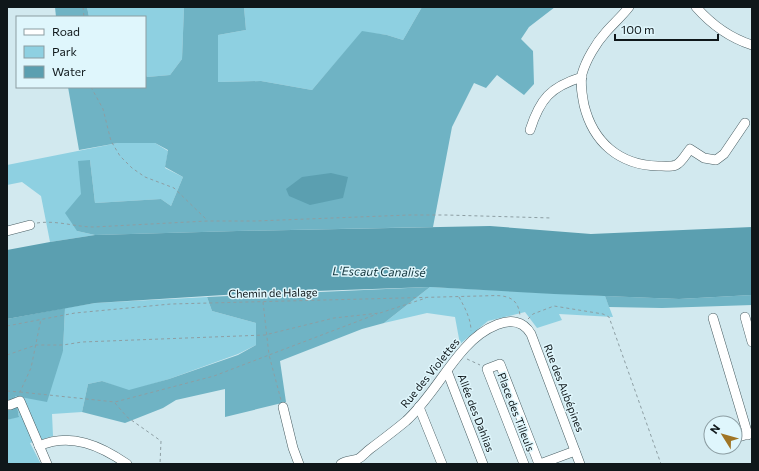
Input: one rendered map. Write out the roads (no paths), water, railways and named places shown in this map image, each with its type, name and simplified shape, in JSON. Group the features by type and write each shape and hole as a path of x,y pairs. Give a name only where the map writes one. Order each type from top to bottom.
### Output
{"street":[{"path":"629,7 600,39 590,56 582,77 581,84 587,116 593,130 608,148 633,161 653,166 676,165 683,160 690,149 708,159 719,159 745,123"},
{"path":"696,7 708,20 720,29 752,45"},
{"path":"530,130 538,109 551,93 566,82 582,77"},
{"path":"7,231 30,225"},
{"path":"745,317 752,342"},
{"path":"713,318 750,434"},
{"name":"Rue des Violettes","path":"341,464 347,461 357,461 402,425 420,406 459,356 474,340 504,322 510,321 521,324"},
{"name":"Rue des Aubépines","path":"521,324 527,328 530,334 580,464"},
{"name":"Place des Tilleuls","path":"524,464 487,369 500,364 539,464"},
{"name":"Allée des Dahlias","path":"447,371 483,464"},
{"path":"493,384 506,379"},
{"path":"7,405 10,405 20,396 47,464"},
{"path":"420,406 442,464"},
{"path":"283,407 293,448 299,464"},
{"path":"506,418 518,412"},
{"path":"39,446 51,441 77,441 104,449 127,464"},
{"path":"519,452 532,447"},
{"path":"539,464 574,450"}],"water":[{"path":"331,173 348,177 343,198 310,205 289,196 286,189 302,177"},
{"name":"L'Escaut Canalisé","path":"490,226 591,234 752,227 752,295 679,299 430,287 257,293 95,303 7,319 7,250 95,235"}]}
